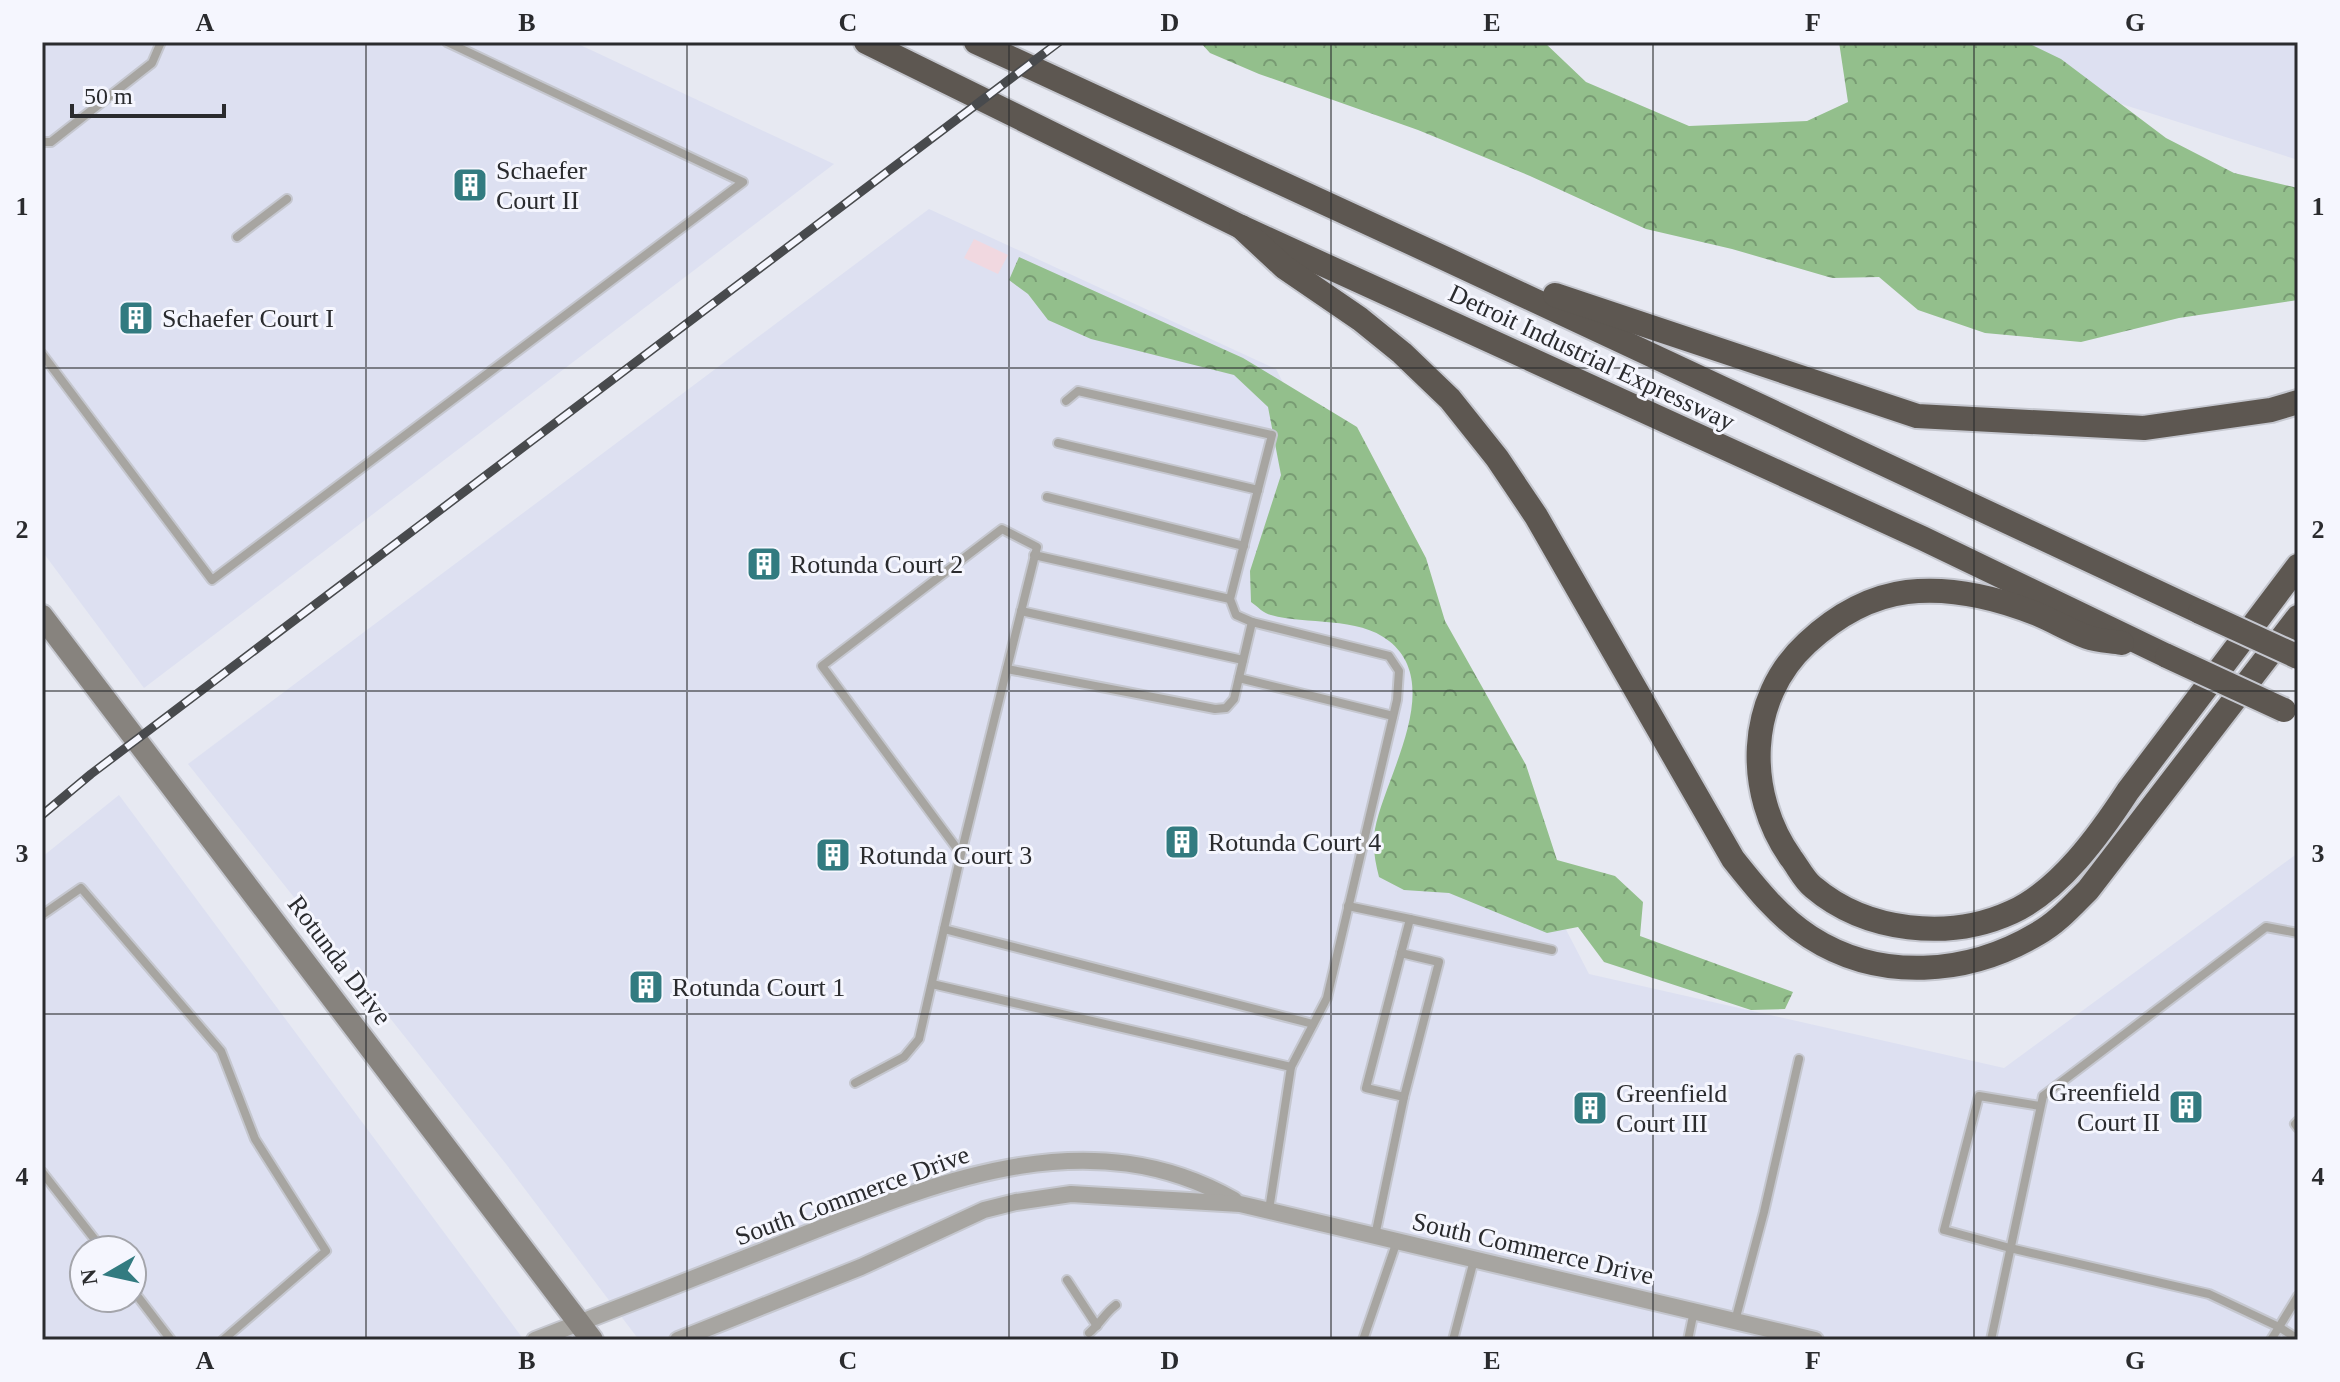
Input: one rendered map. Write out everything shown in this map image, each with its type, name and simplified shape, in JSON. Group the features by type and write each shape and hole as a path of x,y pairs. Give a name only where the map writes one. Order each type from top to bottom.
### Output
{"highway":[{"name":"Detroit Industrial Expressway","path":"866,42 1241,227 1922,538 2291,714"},
{"name":"Detroit Industrial Expressway","path":"976,42 2298,657"},
{"path":"1241,227 1284,267 1360,319 1402,353 1450,399 1497,458 1536,516 1733,859 1760,894 1782,915 1833,950 1873,962 1929,970 1992,958 2039,934 2088,890 2298,617"},
{"path":"1446,259 1917,416 2144,428 2271,410 2298,402"},
{"path":"2158,652 2088,637 2036,614 1982,597 1942,591 1910,592 1867,602 1823,628 1802,648 1774,688 1765,711 1758,747 1758,770 1769,819 1782,845 1810,885 1848,911 1909,928 1959,928 2012,912 2039,895 2103,830 2128,791 2298,566"}],"main road":[{"name":"Rotunda Drive","path":"42,616 586,1332"}],"street":[{"name":"South Commerce Drive","path":"535,1340 586,1332 904,1196 1000,1168 1100,1161 1143,1165 1177,1173 1209,1186 1240,1204"},
{"name":"South Commerce Drive","path":"678,1340 861,1267 953,1222 1016,1202 1071,1194 1240,1204 1815,1340"}],"lane":[{"path":"42,142 51,142 152,63 161,42"},
{"path":"42,354 212,580 743,182 447,42"},
{"path":"237,237 287,199"},
{"path":"1066,401 1078,391 1272,435 1230,599 1236,615 1252,622 1389,656 1399,671 1393,716 1327,998 1291,1067 1269,1210"},
{"path":"1058,443 1258,490"},
{"path":"1047,497 1244,546"},
{"path":"855,1083 904,1057 919,1039 1037,547 1002,529 822,666 961,854"},
{"path":"1034,555 1230,599"},
{"path":"1021,611 1243,660"},
{"path":"1007,669 1215,709 1226,708 1234,699 1252,622"},
{"path":"1239,678 1393,716"},
{"path":"42,915 81,888 221,1051 255,1139 326,1251 223,1340"},
{"path":"1348,906 1552,950"},
{"path":"1404,1097 1366,1088 1410,919"},
{"path":"1991,1340 2043,1096 2266,927 2298,933"},
{"path":"944,929 1313,1024"},
{"path":"1375,1236 1404,1097 1439,962 1401,953"},
{"path":"932,984 1291,1067"},
{"path":"1735,1321 1799,1059"},
{"path":"2040,1106 1979,1096 1944,1230 2209,1294 2298,1339"},
{"path":"2298,1121 2295,1124 2298,1128"},
{"path":"42,1172 90,1234"},
{"path":"1363,1340 1397,1241"},
{"path":"1453,1340 1474,1259"},
{"path":"1067,1280 1097,1326"},
{"path":"2271,1340 2298,1296"},
{"path":"1089,1333 1116,1305"},
{"path":"148,1310 171,1340"},
{"path":"1688,1340 1694,1311"}],"shaded area":[{"path":"42,42 574,42 834,164 144,688 42,551"},
{"path":"1977,42 2298,42 2298,160 2115,102"},
{"path":"929,209 1276,369 1589,974 2004,1068 2298,853 2298,1340 639,1340 506,1164 188,764"},
{"path":"974,239 1008,255 998,274 964,258"},
{"path":"119,795 524,1340 42,1340 42,857"}],"green space":[{"path":"1200,42 1544,42 1586,82 1689,126 1807,121 1848,102 1839,42 2026,42 2061,59 2166,138 2234,173 2298,188 2298,300 2179,318 2081,342 1985,333 1918,310 1879,277 1832,278 1732,249 1646,229 1530,176 1418,130 1259,74 1210,53"},
{"path":"1019,257 1243,358 1357,427 1426,558 1445,621 1526,765 1557,860 1615,876 1643,902 1640,936 1793,992 1785,1009 1751,1010 1604,962 1578,927 1547,933 1449,893 1404,890 1379,877 1374,853 1375,829 1407,732 1412,706 1412,681 1405,660 1389,641 1376,633 1347,624 1271,615 1251,602 1250,571 1281,475 1268,407 1234,375 1091,339 1048,320 1028,294 1009,280"}],"railway":[{"path":"42,815 91,774 1059,42"}],"place":[{"name":"Schaefer Court II","path":"470,185"},
{"name":"Schaefer Court I","path":"136,318"},
{"name":"Rotunda Court 2","path":"764,564"},
{"name":"Rotunda Court 4","path":"1182,842"},
{"name":"Rotunda Court 3","path":"833,855"},
{"name":"Rotunda Court 1","path":"646,987"},
{"name":"Greenfield Court II","path":"2186,1107"},
{"name":"Greenfield Court III","path":"1590,1108"}]}
